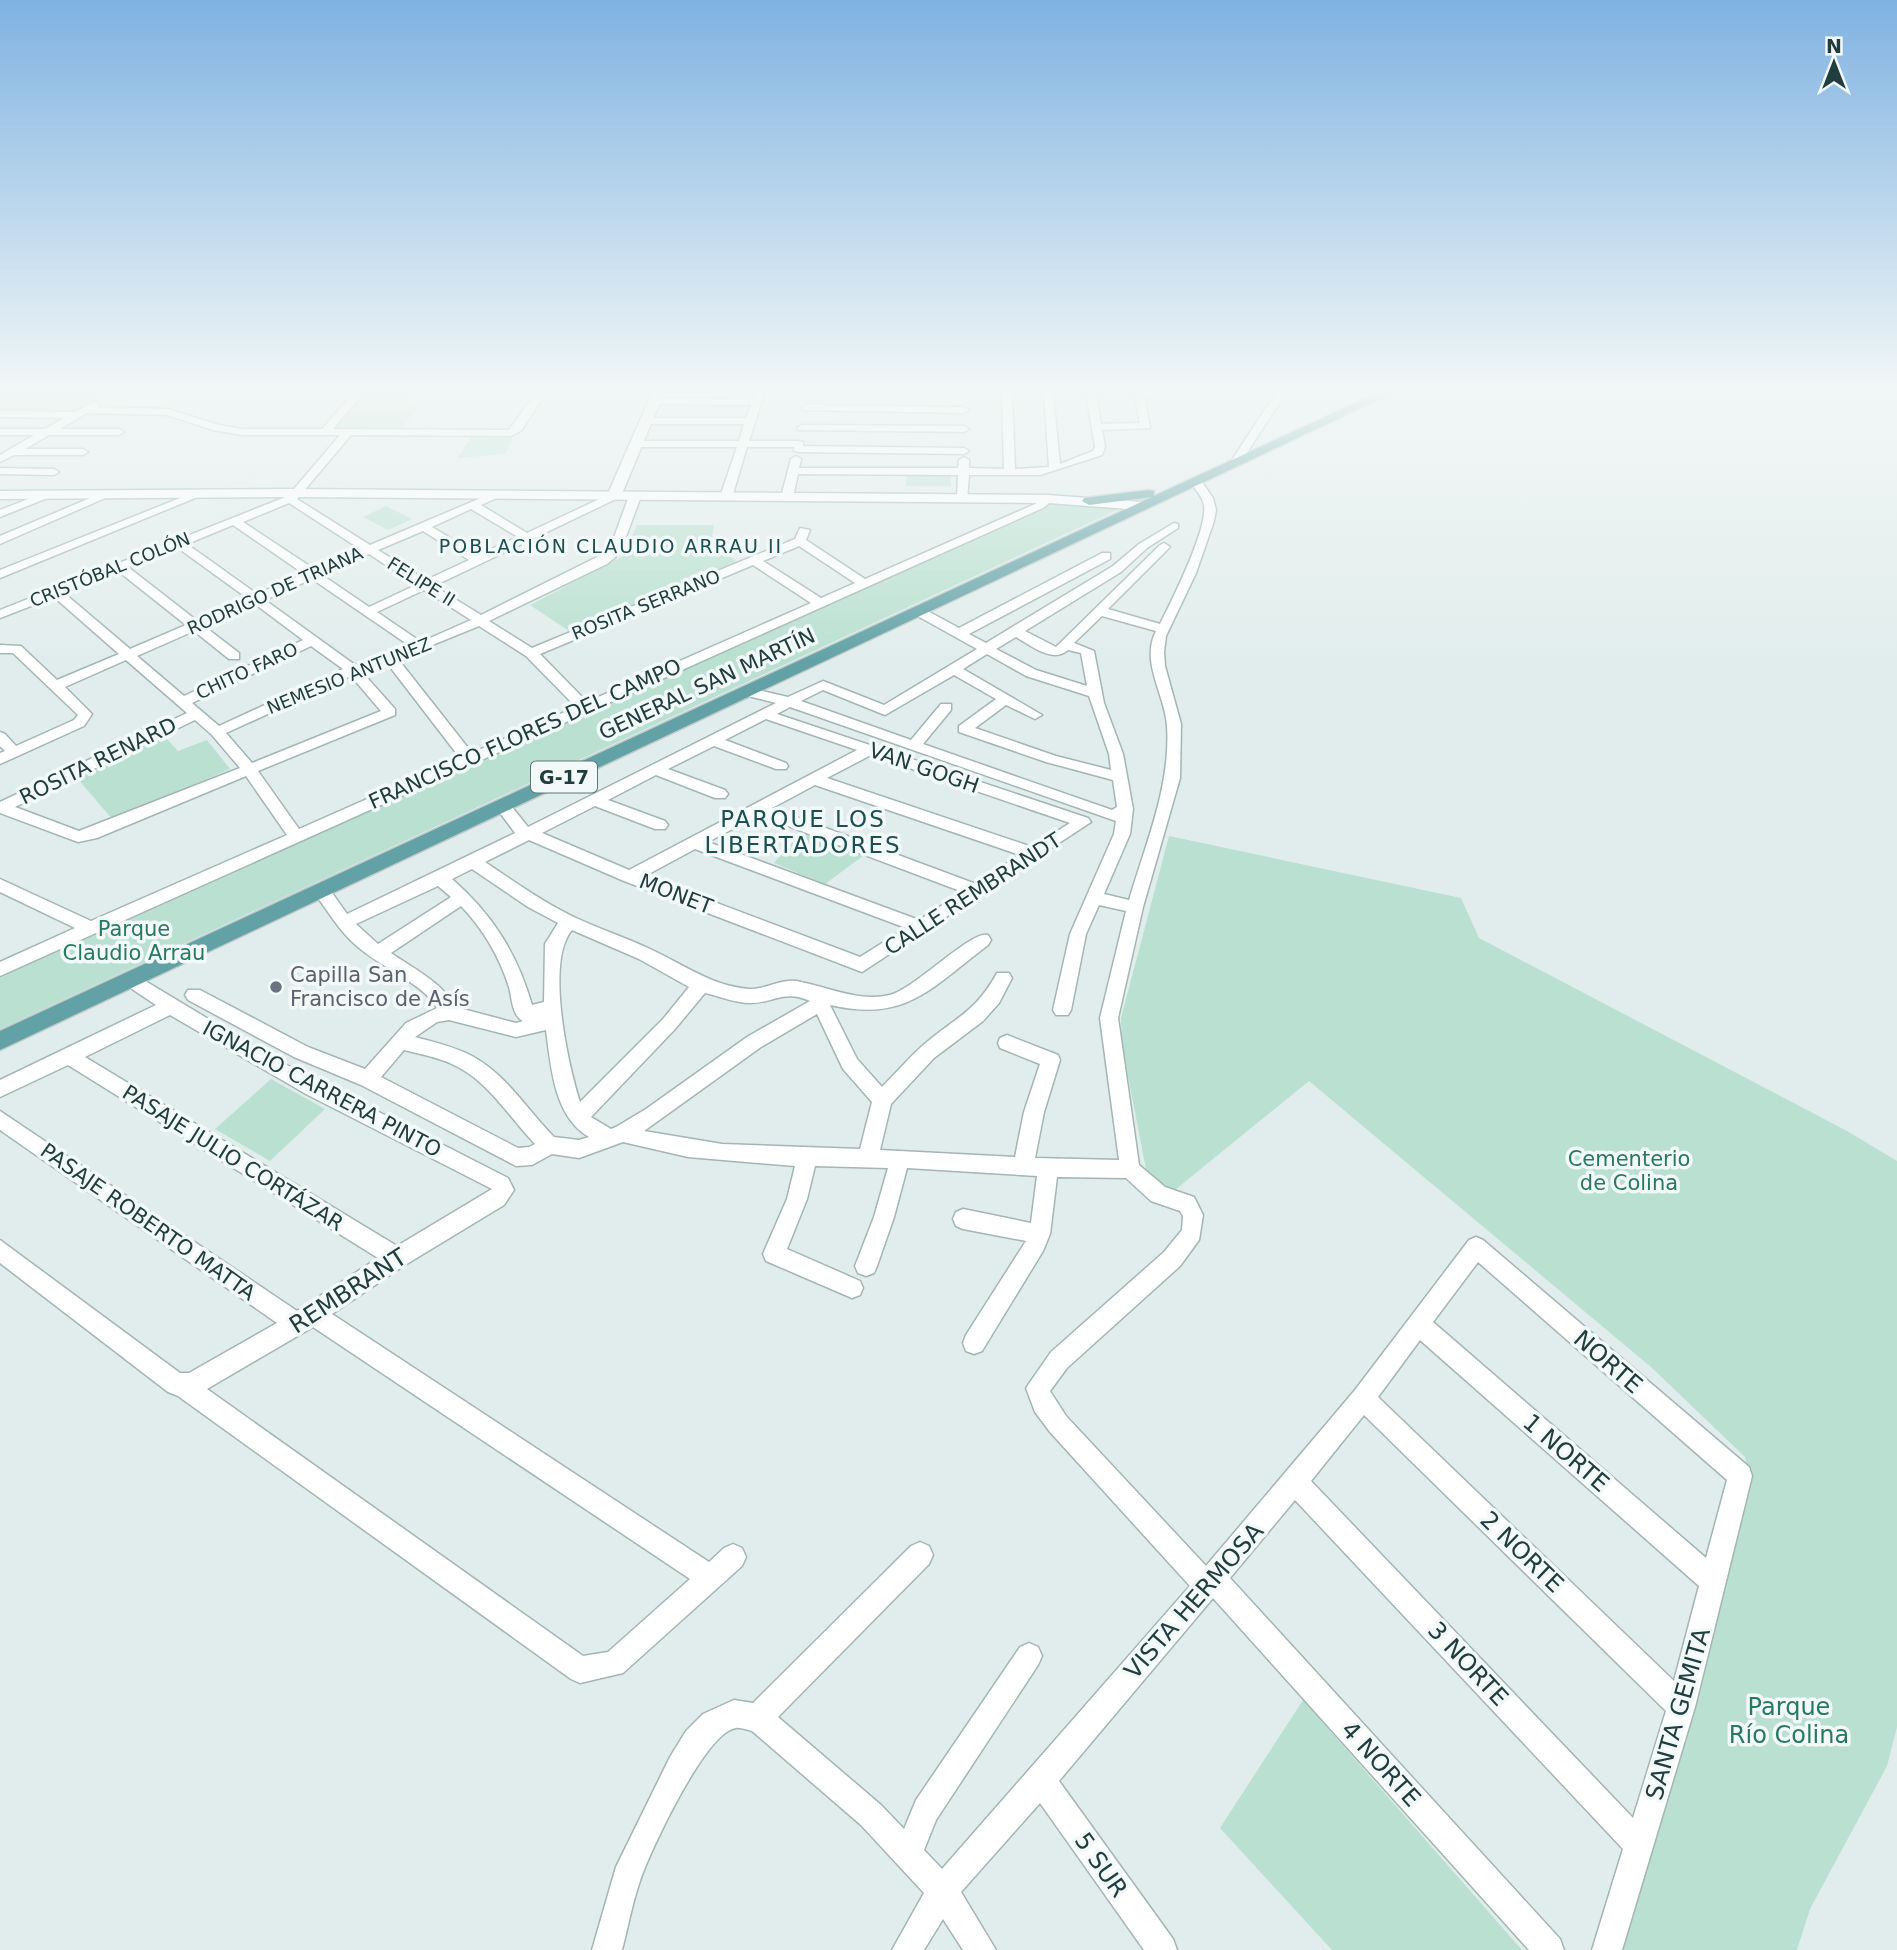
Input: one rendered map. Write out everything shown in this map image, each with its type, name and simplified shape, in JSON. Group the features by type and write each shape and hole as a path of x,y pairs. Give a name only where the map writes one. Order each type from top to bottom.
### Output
{"main road":[{"path":"614,496 621,479"},
{"path":"1089,501 1199,487 1206,479"},
{"name":"GENERAL SAN MARTÍN","path":"0,1041 1175,490"},
{"path":"0,495 614,496 632,501 726,497 1048,499 1089,501 1134,509"}],"street":[{"path":"293,496 308,479"},
{"path":"726,497 732,479"},
{"path":"788,497 791,479"},
{"path":"963,479 963,498"},
{"path":"569,922 557,935 553,945 554,1014 564,1077 578,1117 616,1135 676,1148 1048,1169 1130,1169 1109,1018 1135,907 1175,765 1171,709 1157,659 1158,644 1206,529 1210,508 1199,487"},
{"path":"0,514 46,495"},
{"path":"0,540 106,495"},
{"name":"RODRIGO DE TRIANA","path":"56,686 495,495"},
{"path":"0,573 194,496"},
{"name":"CRISTÓBAL COLÓN","path":"0,614 293,496"},
{"name":"FELIPE II","path":"293,496 369,550 531,653 585,708"},
{"path":"369,612 614,496"},
{"name":"FRANCISCO FLORES DEL CAMPO","path":"0,969 1039,506 1048,499"},
{"path":"596,506 632,501"},
{"name":"NEMESIO ANTUNEZ","path":"217,732 353,670 420,647 481,621 603,561 614,553 632,501"},
{"path":"472,505 528,538"},
{"path":"234,521 420,647"},
{"path":"424,526 479,561"},
{"path":"344,922 440,878 823,685 885,711 1117,569 1143,546 1174,526"},
{"name":"ROSITA SERRANO","path":"531,653 755,561 802,536 864,584"},
{"path":"0,808 78,838 390,712 353,670 179,543"},
{"path":"1015,631 1053,652 1059,651 1164,547"},
{"path":"958,634 1107,556"},
{"path":"755,561 820,603"},
{"path":"120,567 234,656"},
{"path":"56,592 217,732 248,768 296,836"},
{"path":"918,611 984,650 1031,673 1094,694"},
{"path":"1100,611 1164,629"},
{"name":"CHITO FARO","path":"182,702 313,640"},
{"path":"1062,1010 1071,958 1092,898 1122,834 1125,810 1113,743 1094,694 1087,650 1066,645"},
{"path":"0,759 84,719 84,713 16,649 4,648"},
{"path":"389,657 469,759"},
{"path":"953,668 1035,715"},
{"path":"746,691 789,702 1114,816 1125,810"},
{"path":"1006,698 964,729 1051,759 1119,777"},
{"path":"913,747 946,707"},
{"name":"ROSITA RENARD","path":"0,808 196,714"},
{"name":"VAN GOGH","path":"764,714 1083,822"},
{"path":"0,737 14,752"},
{"path":"712,740 781,766"},
{"path":"630,877 869,750"},
{"path":"654,769 720,794"},
{"path":"814,779 1034,855"},
{"path":"593,800 660,825"},
{"name":"MONET","path":"503,806 518,828 527,832 630,877 862,965"},
{"path":"759,809 976,890"},
{"name":"CALLE REMBRANDT","path":"862,965 1083,822"},
{"path":"694,843 921,926"},
{"path":"472,861 514,892 569,922 645,954 701,985 750,996 795,988 817,999 862,1003 892,1002 923,985 982,940"},
{"path":"440,878 463,897 487,923 504,949 515,974 525,1014 554,1014"},
{"path":"0,885 89,928"},
{"path":"322,891 344,922 364,943 433,991 442,999 449,1013"},
{"path":"379,952 463,897"},
{"path":"1092,898 1135,907"},
{"path":"868,1158 883,1100 927,1053 977,1016 993,998 1003,978"},
{"name":"IGNACIO CARRERA PINTO","path":"132,980 170,1007 275,1067 501,1184 504,1190 497,1198"},
{"path":"578,1117 669,1024 701,985"},
{"path":"194,995 301,1052 368,1079 510,1156 532,1156 549,1145"},
{"path":"817,999 850,1064 883,1100"},
{"path":"400,1041 453,1056 480,1071 502,1090 532,1129 549,1145 579,1149 616,1135 653,1115 817,999"},
{"path":"0,1089 170,1007"},
{"path":"368,1079 412,1028 425,1019 449,1013 508,1029 527,1028 554,1014"},
{"path":"1007,1043 1051,1060 1034,1112 1023,1167"},
{"name":"PASAJE JULIO CORTÁZAR","path":"69,1056 271,1183 397,1258"},
{"name":"PASAJE ROBERTO MATTA","path":"0,1119 305,1319 711,1578"},
{"path":"807,1156 797,1199 774,1254 852,1288"},
{"path":"866,1266 884,1217 900,1159"},
{"path":"974,1343 1024,1267 1040,1234 1048,1169"},
{"name":"4 NORTE","path":"1130,1169 1158,1194 1187,1204 1193,1215 1192,1233 1172,1259 1147,1284 1059,1360 1038,1388 1042,1404 1549,1950"},
{"name":"REMBRANT","path":"191,1384 305,1319 397,1258 497,1198"},
{"path":"963,1219 1040,1234"},
{"name":"VISTA HERMOSA","path":"907,1950 942,1891 1041,1780 1296,1482 1363,1398 1476,1247"},
{"name":"NORTE","path":"1476,1247 1740,1476"},
{"path":"0,1250 176,1384 191,1384 580,1670 614,1664 733,1557"},
{"name":"1 NORTE","path":"1418,1324 1714,1582"},
{"name":"2 NORTE","path":"1363,1398 1681,1707"},
{"name":"SANTA GEMITA","path":"1607,1950 1681,1707 1740,1476"},
{"name":"3 NORTE","path":"1296,1482 1640,1846"},
{"path":"758,1718 920,1555"},
{"path":"908,1854 926,1810 1029,1656"},
{"path":"607,1950 626,1877 696,1741 713,1724 734,1714 758,1718 872,1815 942,1891 981,1950"},
{"name":"5 SUR","path":"1041,1780 1162,1950"}],"green space":[{"path":"907,479 951,479 951,486 906,486"},
{"name":"Parque Claudio Arrau","path":"1050,503 1098,505 1117,510 0,1029 0,978 17,969"},
{"path":"386,506 412,519 388,530 363,517"},
{"path":"637,525 714,525 709,554 728,555 738,563 569,631 530,605 623,556"},
{"path":"165,737 178,751 207,740 230,769 113,820 78,779"},
{"path":"805,829 867,853 825,884 774,863"},
{"path":"1169,836 1461,898 1479,938 1847,1131 1897,1161 1897,1727 1887,1766 1810,1909 1797,1950 1613,1950 1749,1478 1745,1457 1651,1367 1309,1081 1170,1194 1146,1169 1122,1045 1121,1018"},
{"path":"271,1079 325,1109 270,1161 215,1129"},
{"path":"1303,1700 1522,1950 1332,1950 1220,1828"}],"place":[{"name":"Capilla San Francisco de Asís","path":"276,987"}],"district":[{"name":"POBLACIÓN CLAUDIO ARRAU II","path":"611,546"},
{"name":"PARQUE LOS LIBERTADORES","path":"803,832"}],"park label":[{"name":"Cementerio de Colina","path":"1629,1171"},
{"name":"Parque Río Colina","path":"1789,1721"}]}
